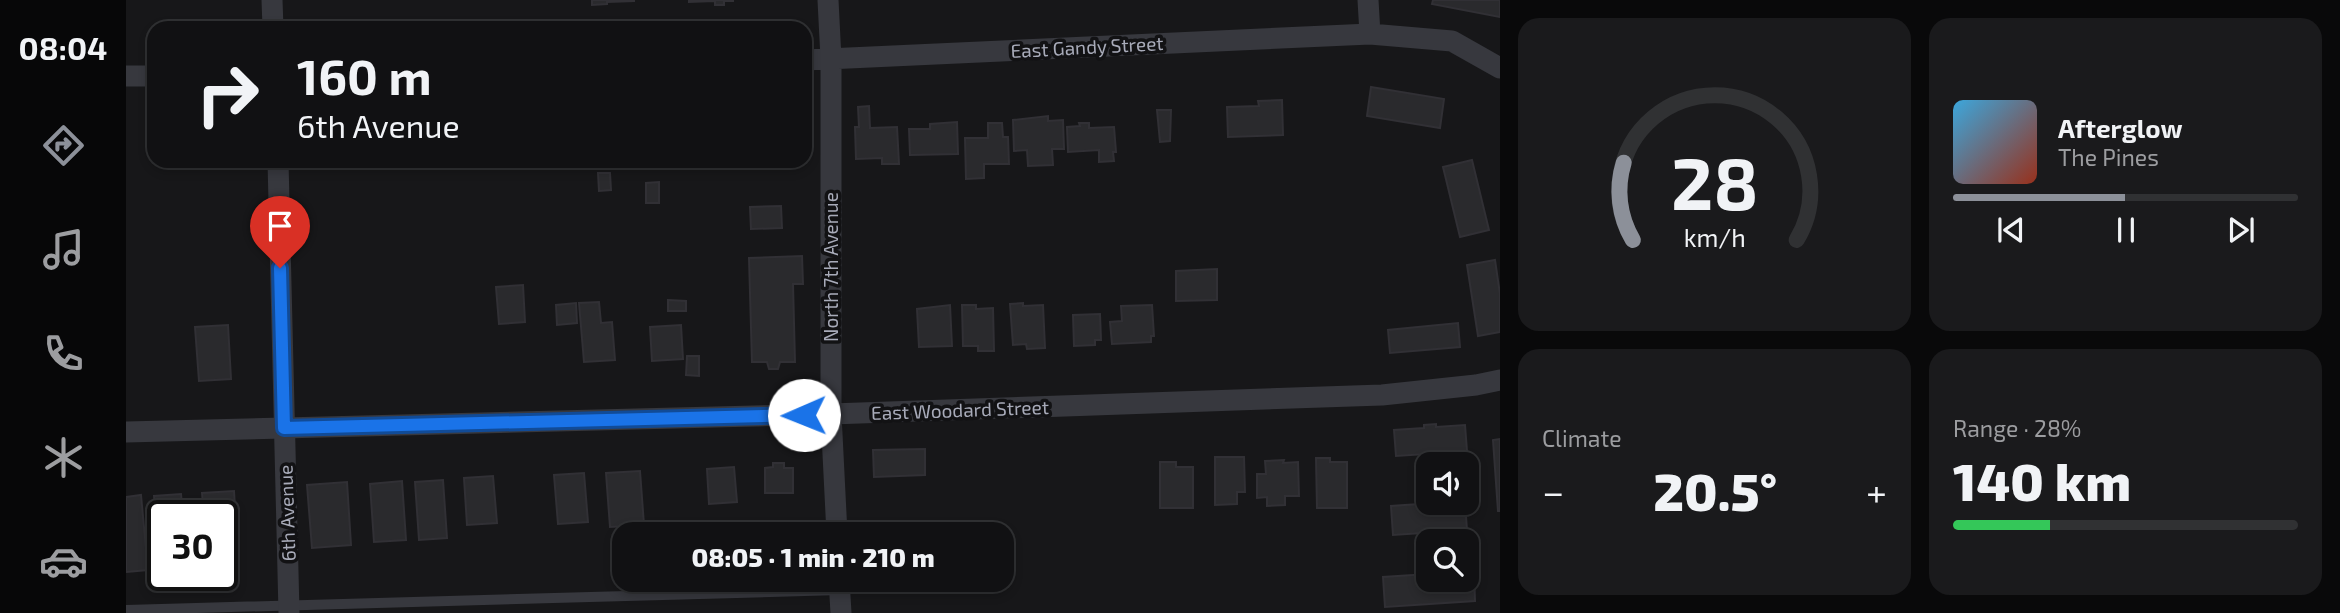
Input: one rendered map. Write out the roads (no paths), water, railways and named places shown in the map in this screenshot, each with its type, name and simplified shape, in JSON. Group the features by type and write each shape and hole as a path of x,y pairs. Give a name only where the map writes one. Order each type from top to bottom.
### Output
{"street":[{"path":"272,0 273,21"},
{"name":"North 7th Avenue","path":"828,0 831,59 831,414 836,522"},
{"path":"1368,0 1370,34"},
{"name":"East Gandy Street","path":"812,60 1370,34 1452,41 1500,68"},
{"path":"126,76 147,76"},
{"name":"6th Avenue","path":"278,168 289,609"},
{"name":"East Woodard Street","path":"126,432 831,414 1382,395 1500,380"},
{"path":"840,592 841,613"}],"lane":[{"path":"126,610 289,609 679,592"}]}
